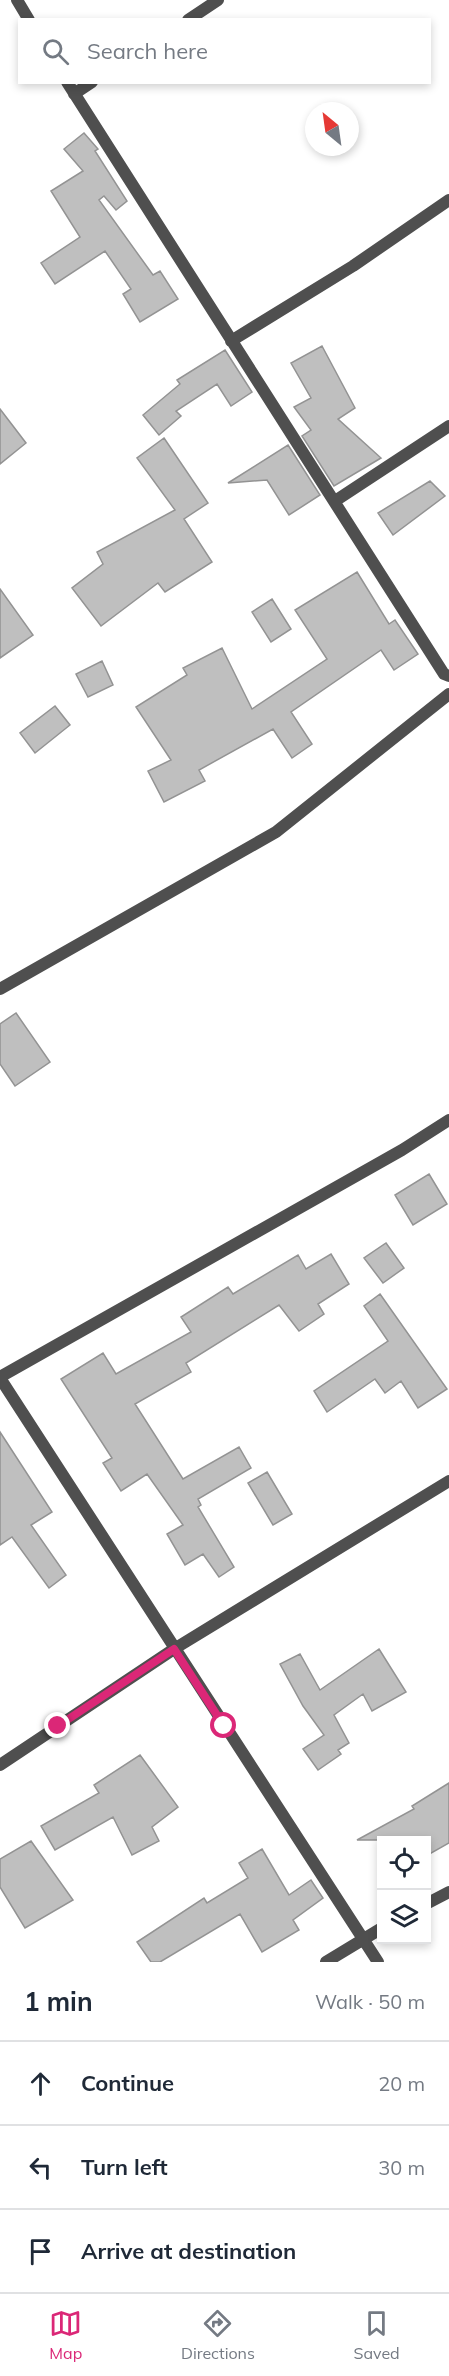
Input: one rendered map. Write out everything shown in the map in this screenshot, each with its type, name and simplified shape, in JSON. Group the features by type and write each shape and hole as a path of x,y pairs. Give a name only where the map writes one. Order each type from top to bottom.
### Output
{"street":[{"path":"17,0 28,18"},
{"path":"191,18 218,0"},
{"path":"68,84 444,674 449,676"},
{"path":"74,94 89,84"},
{"path":"231,340 353,266 449,200"},
{"path":"335,501 449,426"},
{"path":"0,989 276,832 449,694"},
{"path":"378,1962 0,1377 402,1150 449,1120"},
{"path":"0,1765 174,1649 449,1481"},
{"path":"431,1901 449,1892"},
{"path":"326,1962 377,1930"}],"building":[{"path":"84,133 98,149 95,151 127,201 116,210 104,196 99,200 153,275 160,271 178,299 140,322 123,294 131,289 105,251 55,284 41,263 80,237 51,191 83,171 64,149"},
{"path":"322,346 355,408 338,419 381,458 334,486 302,436 311,430 294,407 311,398 291,363"},
{"path":"225,350 252,392 231,406 217,384 176,411 181,416 159,435 143,415 180,384 177,380"},
{"path":"0,409 26,443 0,464"},
{"path":"164,438 208,503 184,519 212,562 165,592 158,583 101,626 72,588 103,564 97,552 175,510 137,458"},
{"path":"288,445 320,495 289,515 267,480 228,483"},
{"path":"430,481 445,496 393,535 378,513"},
{"path":"357,572 389,624 395,620 418,654 394,670 381,650 291,712 312,744 292,758 273,729 199,770 205,781 164,802 148,771 171,760 136,707 187,675 183,668 222,648 252,709 327,659 295,610"},
{"path":"0,589 33,635 0,658"},
{"path":"272,599 291,629 271,642 252,612"},
{"path":"102,661 113,685 88,697 76,674"},
{"path":"55,706 70,725 35,753 20,733"},
{"path":"16,1013 50,1062 15,1086 0,1064 0,1024"},
{"path":"429,1174 447,1204 413,1225 395,1195"},
{"path":"386,1243 404,1268 383,1283 364,1258"},
{"path":"331,1254 349,1284 318,1304 324,1314 299,1331 279,1305 186,1363 191,1372 135,1404 183,1479 239,1447 251,1468 198,1499 201,1505 198,1507 234,1567 219,1577 203,1554 185,1565 167,1534 183,1525 147,1474 121,1491 103,1463 112,1458 61,1379 103,1353 116,1374 191,1332 181,1317 228,1287 233,1294 298,1255 306,1269"},
{"path":"380,1294 447,1389 418,1408 401,1381 385,1393 375,1379 327,1412 314,1391 388,1341 364,1306"},
{"path":"0,1432 52,1512 31,1525 66,1575 49,1588 12,1537 0,1545"},
{"path":"267,1472 292,1514 273,1525 248,1483"},
{"path":"379,1649 406,1692 372,1711 363,1694 334,1715 349,1743 338,1750 341,1754 318,1770 303,1749 324,1735 303,1706 280,1664 300,1654 320,1690"},
{"path":"140,1755 178,1807 152,1827 159,1841 132,1855 113,1817 55,1850 41,1826 99,1793 94,1785"},
{"path":"449,1783 449,1843 431,1853 431,1836 377,1836 377,1840 357,1840 414,1809 412,1806"},
{"path":"31,1841 73,1900 25,1928 0,1887 0,1859"},
{"path":"262,1849 289,1895 311,1880 323,1898 293,1920 299,1930 262,1952 240,1914 160,1962 151,1962 137,1942 204,1898 207,1903 248,1878 239,1863"}],"route":[{"path":"58,1726 174,1649 224,1726"}]}
